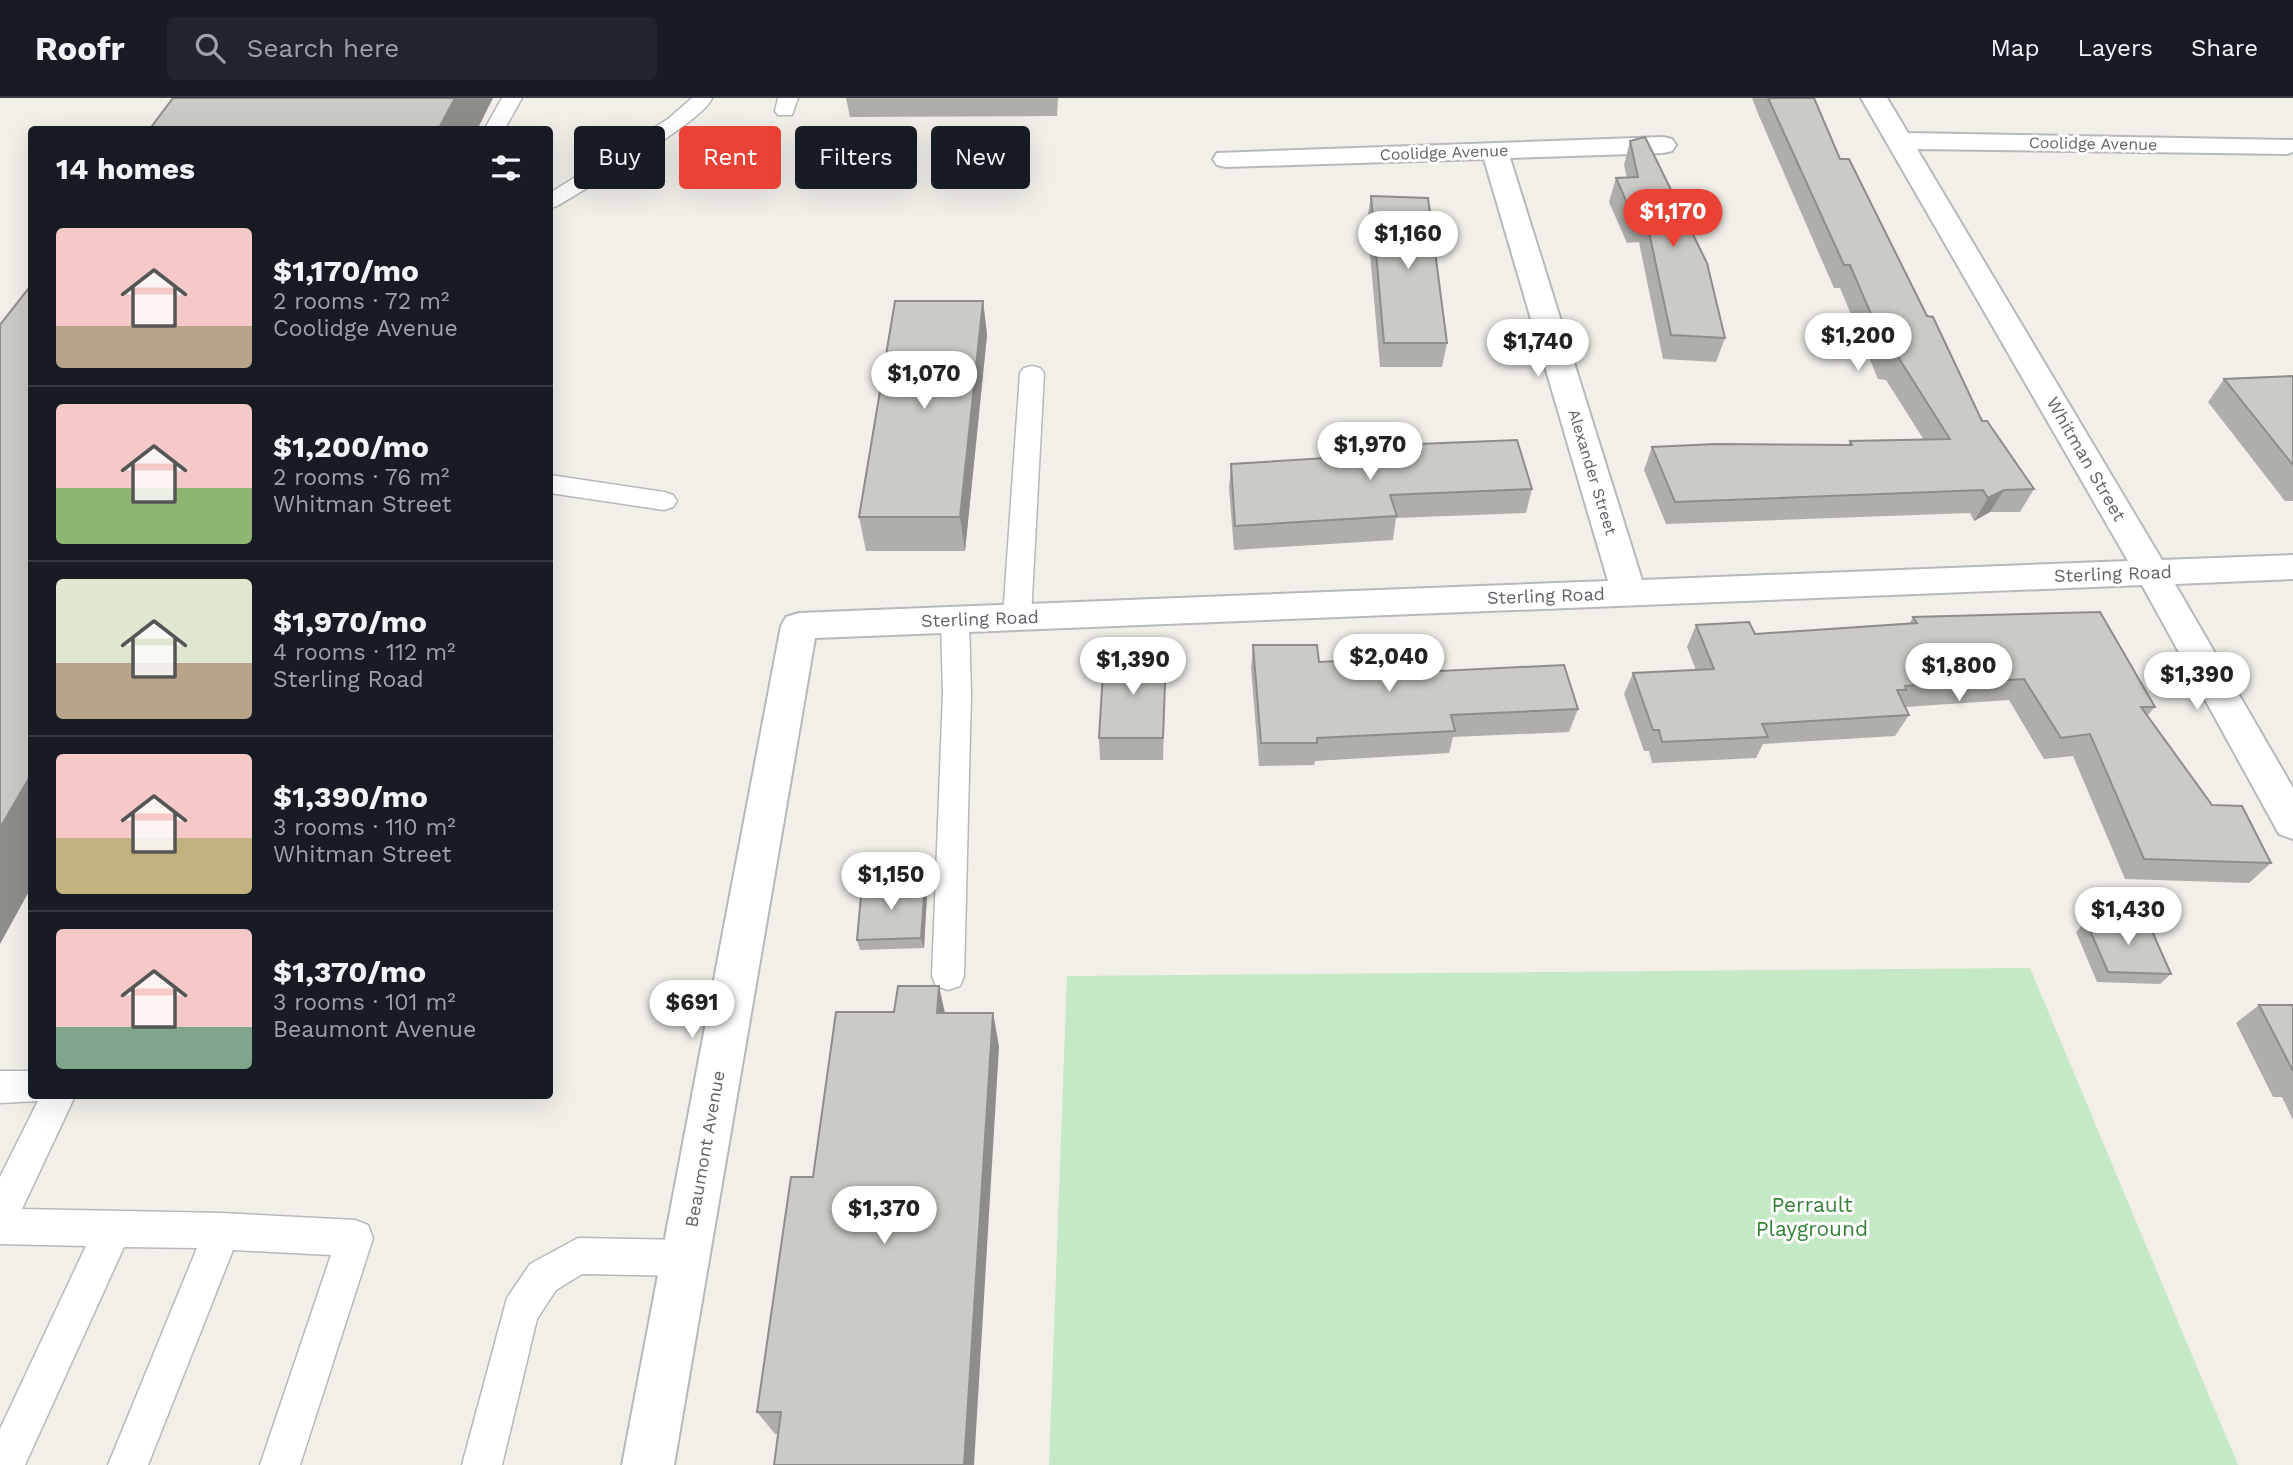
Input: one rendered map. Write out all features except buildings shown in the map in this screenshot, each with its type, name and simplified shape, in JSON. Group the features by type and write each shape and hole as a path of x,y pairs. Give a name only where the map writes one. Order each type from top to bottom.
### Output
{"street":[{"name":"Whitman Street","path":"1874,98 2152,573 2293,823"},
{"name":"Coolidge Avenue","path":"1899,141 2287,146"},
{"name":"Coolidge Avenue","path":"1226,159 1663,145"},
{"name":"Alexander Street","path":"1495,150 1629,593"},
{"name":"Sterling Road","path":"799,626 2293,567"},
{"name":"Beaumont Avenue","path":"648,1465 799,626"}],"lane":[{"path":"496,126 512,98"},
{"path":"553,200 675,123 701,103 702,98"},
{"path":"1017,617 1032,373"},
{"path":"553,484 664,501"},
{"path":"948,976 957,694 955,619"},
{"path":"0,1087 28,1087"},
{"path":"0,1216 57,1099"},
{"path":"0,1226 222,1231 355,1238 279,1465"},
{"path":"4,1465 113,1229"},
{"path":"128,1465 222,1231"},
{"path":"482,1465 520,1311 543,1277 578,1256 686,1258"}],"green space":[{"name":"Perrault Playground","path":"2030,968 2238,1465 1049,1465 1067,976"}]}
